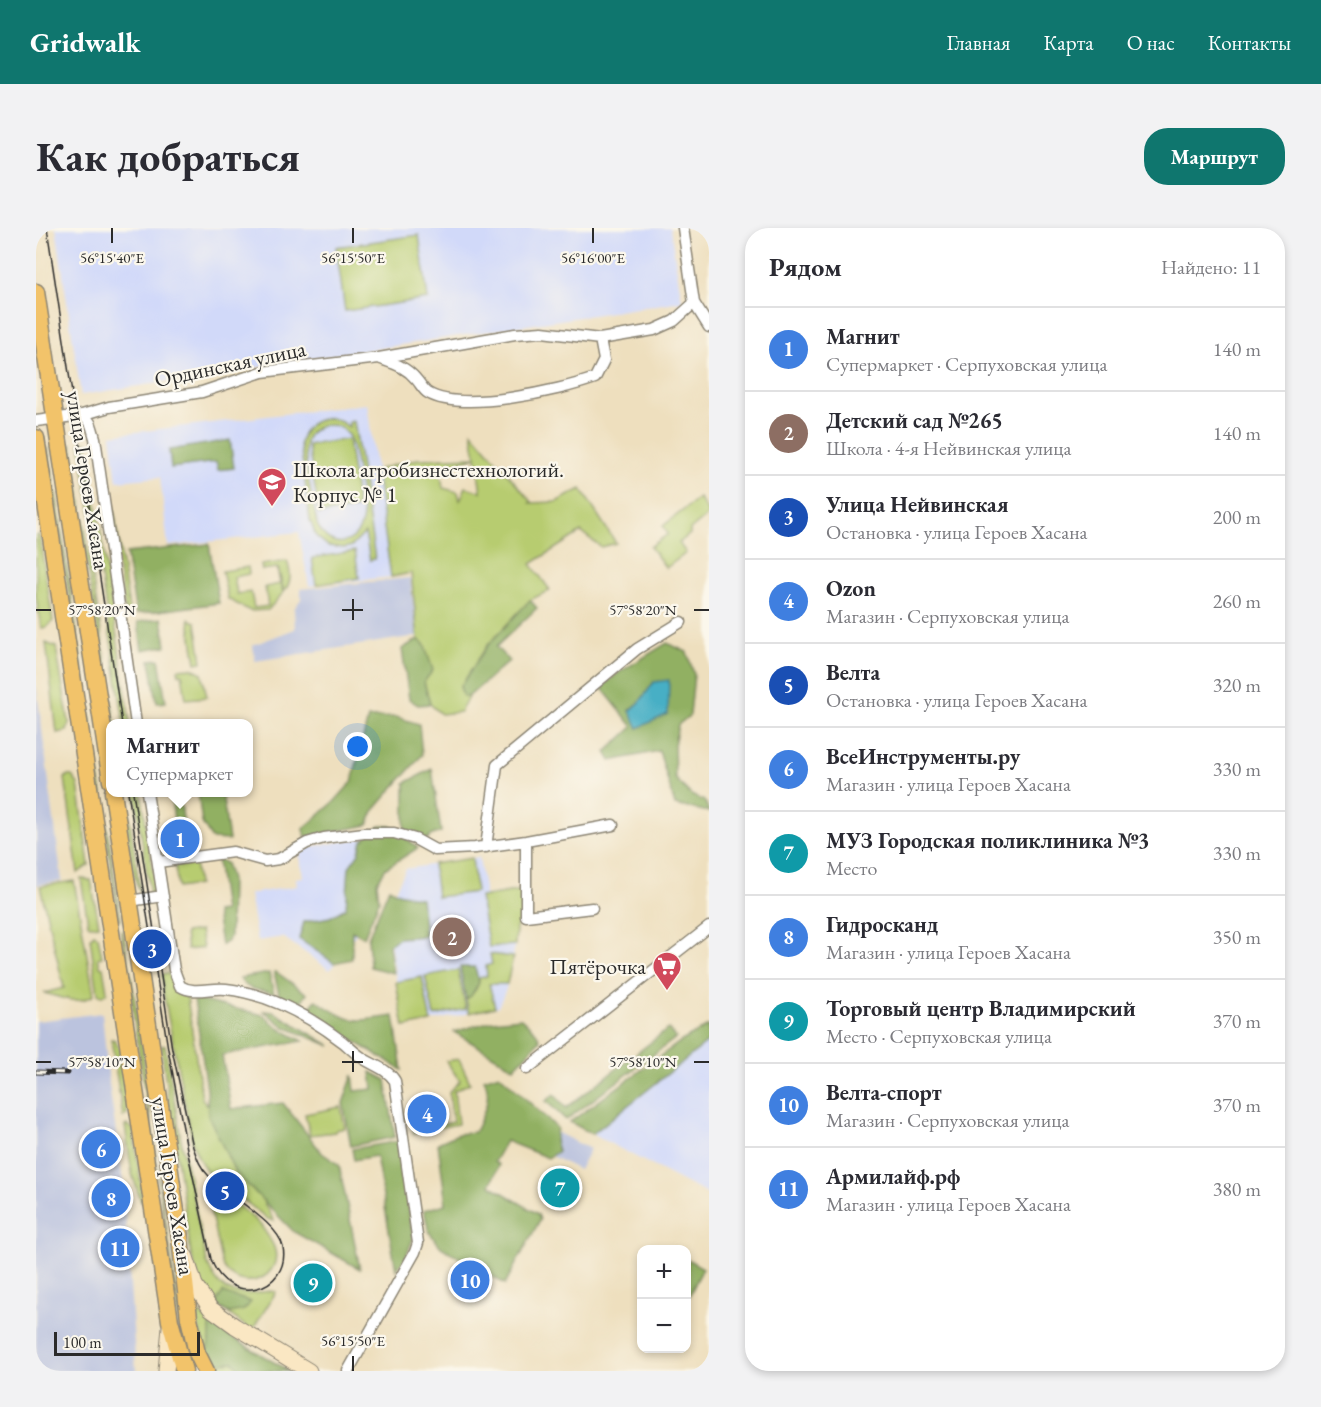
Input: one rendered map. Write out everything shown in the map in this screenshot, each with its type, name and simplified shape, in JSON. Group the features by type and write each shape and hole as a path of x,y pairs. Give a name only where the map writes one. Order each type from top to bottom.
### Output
{"main road":[{"name":"улица Героев Хасана","path":"36,292 106,749"},
{"name":"улица Героев Хасана","path":"36,438 170,1321 184,1371"},
{"name":"улица Героев Хасана","path":"114,797 180,1238 189,1318 197,1353 206,1371"},
{"path":"180,1238 195,1285 210,1308 309,1371"},
{"path":"166,1371 170,1321"}],"street":[{"path":"683,228 694,303 709,327"},
{"path":"379,358 515,334 542,332 600,339 654,330 674,321 694,303"},
{"name":"Ординская улица","path":"36,421 82,415 109,407 202,392 262,372 379,358 404,367 427,392 448,400 473,401 568,388 595,378 604,360 600,339"},
{"path":"82,415 88,418 92,425 95,438 135,719"},
{"path":"486,847 496,765 637,649 681,622"},
{"path":"148,797 174,969 180,986 191,991 225,989 265,998 290,1007 343,1042 368,1062 387,1072 395,1080 418,1243 348,1371"},
{"path":"158,862 233,852 265,861 279,859 307,843 324,838 364,833 394,833 415,839 435,850 486,847 614,825"},
{"path":"526,841 526,916 592,908"},
{"path":"129,900 163,896"},
{"path":"527,1069 709,927"}],"shaded area":[{"path":"56,228 670,228 682,301 81,395"},
{"name":"Школа агробизнестехнологий. Корпус № 1","path":"367,404 391,577 309,586 299,532 168,546 160,477 117,481 111,435"},
{"path":"410,578 417,636 255,661 253,645 295,629 294,609 301,599 301,589"},
{"path":"36,684 62,881 36,885"},
{"path":"370,837 377,905 330,970 283,937 257,941 249,894 297,886 296,878 303,877 299,851 303,848"},
{"path":"479,857 485,895 522,890 522,915 516,928 506,989 498,1007 404,1027 385,911 406,869"},
{"path":"102,1013 123,1183 136,1371 36,1371 36,1021"},
{"path":"709,1041 709,1195 592,1134"},
{"path":"534,1121 590,1149 579,1170 523,1142"}],"green space":[{"path":"419,235 428,299 345,311 336,247"},
{"path":"330,418 349,427 349,422 354,421 375,559 370,560 365,533 352,546 345,548 328,546 316,536 310,520 300,443 304,432 310,425","holes":["324,425 336,426 346,432 350,438 355,459 363,516 356,534 350,540 343,542 329,539 317,524 307,467 308,436 316,428"]},
{"path":"472,432 532,502 529,503 556,502 581,489 616,543 601,547 581,532 531,564 550,590 530,600 487,646 463,696 468,697 460,712 441,714 430,704 424,682 424,644 418,639 411,573 391,577 376,470 417,459 476,457","holes":["476,457 481,492 466,487 460,500 458,492 443,488 440,469"]},
{"path":"348,439 358,508 319,514 308,445"},
{"path":"230,440 234,468 218,470 216,462 171,468 169,450"},
{"path":"87,442 129,719 123,719 80,443"},
{"path":"68,445 72,445 114,719 111,719"},
{"path":"46,448 48,448 56,495 121,920 119,920"},
{"path":"112,497 130,615 125,611 107,498"},
{"path":"699,498 709,514 679,543 686,553 666,568 650,547 668,534 663,526"},
{"path":"36,535 39,535 53,621 47,627 41,628 36,596"},
{"path":"209,544 219,603 136,614 126,553"},
{"path":"355,551 359,578 316,585 312,558"},
{"path":"287,561 290,581 284,592 278,568 283,593 268,610 250,611 228,599 222,571 248,567 249,574 234,577 237,594 251,592 254,608 268,606 265,587 280,584 277,568 262,570 261,565"},
{"path":"530,600 537,608 496,647 509,661 468,697 463,696 460,687 487,646"},
{"path":"162,618 166,646 142,650 138,622"},
{"path":"189,619 196,622 202,662 196,663"},
{"path":"418,639 424,644 433,670 424,682 430,704 418,705 409,699 402,649"},
{"path":"46,643 56,647 69,723 67,731 57,733"},
{"path":"667,643 687,652 694,674 690,715 678,725 674,745 675,778 691,795 705,801 709,812 675,805 659,751 611,761 606,752 633,727 601,687 618,673","holes":["654,682 638,728 630,710 639,703"]},
{"path":"159,659 166,702 157,703 150,660"},
{"path":"192,668 202,673 207,697 186,699 182,674 179,674 178,669"},
{"path":"396,717 419,724 422,755 375,809 368,825 306,837 303,829 334,802 352,782 368,718"},
{"path":"432,769 441,832 430,836 427,840 405,834 405,783"},
{"path":"72,776 78,784 89,865 78,873 65,778"},
{"path":"123,797 127,797 140,891 131,860"},
{"path":"136,797 142,797 156,888 150,894"},
{"path":"180,797 184,826 175,827 171,798"},
{"path":"199,797 223,797 229,840 212,839 202,823"},
{"path":"380,826 391,826 418,848 386,868 377,882 379,901 364,937 352,931 352,959 334,963 299,939 304,922 330,917 346,908 349,867 359,853 362,841"},
{"path":"472,858 476,892 437,897 433,864"},
{"path":"217,859 226,863 231,879 230,936 228,941 221,945 216,912 224,911"},
{"path":"195,862 198,885 178,888 175,865"},
{"path":"81,879 91,880 99,925 90,926 88,924"},
{"path":"74,881 94,995 81,1000 44,993 64,988 40,886"},
{"path":"389,888 398,893 421,898 425,936 399,938 389,945 393,973 370,967 368,938"},
{"path":"522,890 522,915 516,928 515,945 489,947 480,897"},
{"path":"123,930 143,1049 151,1125 176,1290 193,1371 190,1371 180,1329 121,931"},
{"path":"200,931 203,948 187,950 185,933"},
{"path":"94,934 98,936 102,957 98,958 100,966 103,967 107,992 102,996 98,994 90,938"},
{"path":"490,954 513,957 507,984 489,984 495,1007 469,1013 466,999 475,990 479,978 487,976 486,966 492,964"},
{"path":"460,967 475,967 479,983 471,996 466,999"},
{"path":"458,970 466,1009 434,1016 425,976"},
{"path":"274,972 307,994 298,1005 279,995"},
{"path":"168,973 176,989 187,997 202,1098 225,1132 274,1221 268,1219 232,1191 233,1188 225,1182 224,1184 219,1181 218,1183 205,1169 197,1153 192,1141 163,991 162,974"},
{"path":"269,973 274,994 250,988 240,978"},
{"path":"422,977 431,1022 404,1027 396,982"},
{"path":"194,999 263,1015 280,1029 303,1041 222,1055 231,1109 283,1103 322,1153 339,1165 360,1269 294,1232 235,1172 208,1115 207,1089"},
{"path":"316,1000 352,1019 394,1016 402,1070 306,1012"},
{"path":"264,1011 274,1012 331,1046 285,1027"},
{"path":"521,1018 536,1032 540,1040 514,1068 454,1032 492,1021"},
{"path":"708,1026 709,1041 592,1134 570,1122 680,1042"},
{"path":"668,1029 676,1038 566,1120 546,1101 554,1094 566,1108"},
{"path":"111,1039 115,1040 119,1048 128,1104 127,1114 123,1117"},
{"path":"165,1045 181,1140 207,1263 215,1279 231,1291 246,1294 276,1292 252,1331 204,1295 191,1254 161,1046"},
{"path":"459,1059 470,1083 454,1091 458,1124 414,1133 412,1121 425,1118 427,1127 453,1122 449,1092 460,1081 446,1061"},
{"path":"371,1072 386,1080 395,1137 351,1146 343,1103 353,1075 355,1091 373,1089"},
{"path":"499,1074 557,1128 555,1141 558,1151 548,1158 506,1141 494,1162 499,1165 490,1185 538,1214 540,1220 505,1284 441,1247 429,1232 424,1210 446,1204 438,1143 458,1134 475,1132 487,1099 487,1086 484,1079"},
{"path":"341,1107 345,1128 335,1132 310,1135 305,1114"},
{"path":"128,1125 133,1129 143,1199 141,1202 132,1174 125,1126"},
{"path":"399,1141 413,1239 405,1259 396,1270 376,1156 354,1160 352,1149"},
{"path":"204,1181 257,1222 270,1239 276,1258 273,1267 259,1279 239,1280 230,1275 222,1265"},
{"path":"691,1261 703,1268 691,1292"},
{"path":"223,1292 251,1302 244,1310 229,1313 218,1307 217,1301"},
{"path":"195,1311 231,1337 289,1371 211,1371 205,1357"},
{"path":"210,1322 289,1371 242,1371 234,1362 221,1363 210,1369 205,1357 210,1339"}],"water":[{"path":"669,680 668,714 638,728 630,711 639,703 654,682"}],"tram line":[{"path":"47,228 121,719"},
{"path":"129,797 168,1049 211,1259 219,1275 231,1284 243,1289 256,1288 268,1283 278,1274 283,1262 283,1247 272,1228 205,1172 193,1147 172,1049 134,797"}],"railway":[{"path":"36,1072 68,1073"}],"place":[{"name":"Школа агробизнестехнологий. Корпус № 1","path":"272,508"},
{"name":"Магнит","path":"180,839"},
{"name":"Детский сад №265","path":"452,937"},
{"name":"Улица Нейвинская","path":"152,949"},
{"name":"Пятёрочка","path":"667,992"},
{"name":"Ozon","path":"427,1114"},
{"name":"ВсеИнструменты.ру","path":"101,1149"},
{"name":"МУЗ Городская поликлиника №3","path":"560,1188"},
{"name":"Велта","path":"225,1191"},
{"name":"Гидросканд","path":"111,1198"},
{"name":"Армилайф.рф","path":"120,1248"},
{"name":"Велта-спорт","path":"470,1280"},
{"name":"Торговый центр Владимирский","path":"313,1283"}]}
